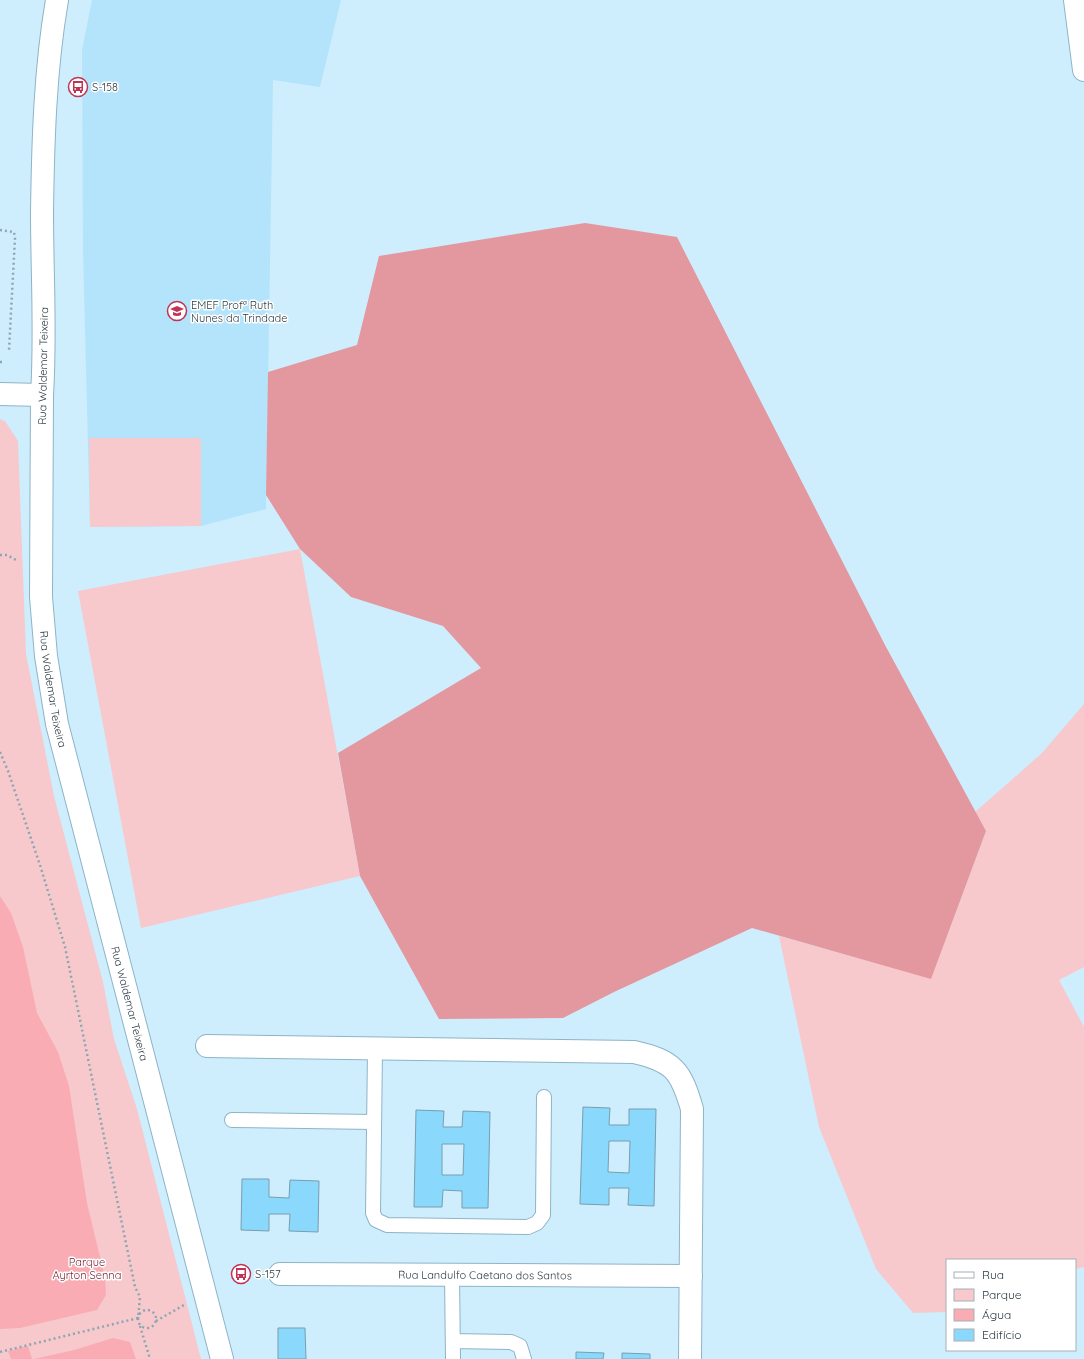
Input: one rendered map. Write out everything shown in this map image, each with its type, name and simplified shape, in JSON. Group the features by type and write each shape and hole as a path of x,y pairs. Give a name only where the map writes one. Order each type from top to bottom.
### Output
{"street":[{"name":"Rua Waldemar Teixeira","path":"57,0 48,75 42,212 45,350 42,395 41,598 46,656 57,724 222,1359"},
{"path":"1075,0 1082,37 1084,70"},
{"path":"0,394 42,395"},
{"path":"206,1046 634,1052 657,1057 676,1070 686,1087 692,1109 690,1359"},
{"name":"Rua Landulfo Caetano dos Santos","path":"280,1274 691,1276"}],"lane":[{"path":"375,1048 373,1213 376,1220 387,1225 528,1226 537,1223 543,1215 544,1097"},
{"path":"232,1120 374,1122"},
{"path":"452,1276 453,1359"},
{"path":"453,1341 511,1342 520,1346 524,1359"}],"path":[{"path":"0,230 14,232 15,238 9,350"},
{"path":"0,555 7,555 21,562"},
{"path":"0,752 8,771 40,865 65,947 135,1287 140,1297 138,1318 139,1325 150,1359"},
{"path":"156,1321 186,1304"},
{"path":"0,1352 138,1318 143,1311 149,1310 156,1315 156,1321 153,1327 147,1329 139,1325"}],"shaded area":[{"name":"EMEF Profª Ruth Nunes da Trindade","path":"92,0 341,0 320,87 273,80 266,509 201,526 90,527 83,250 82,50"},
{"path":"585,223 677,237 885,645 986,831 931,979 752,928 614,992 563,1018 439,1019 360,876 338,753 481,668 443,626 351,597 300,549 266,495 268,372 357,345 379,256"}],"green space":[{"name":"Parque Ayrton Senna","path":"0,419 5,421 18,441 26,654 54,796 103,982 114,1039 137,1109 201,1359 0,1359"},
{"path":"89,438 201,438 201,526 90,527"},
{"path":"300,549 360,876 141,928 78,591"},
{"path":"1084,704 1084,967 1059,980 1084,1027 1084,1267 1076,1269 1076,1259 946,1259 946,1312 913,1313 876,1269 819,1127 779,936 931,978 986,831 975,812 1042,753"}],"water":[{"path":"0,896 11,913 23,947 37,1013 58,1052 69,1086 87,1203 105,1278 106,1295 97,1310 20,1328 0,1329"},
{"path":"113,1338 130,1342 136,1359 34,1359 74,1350"},
{"path":"28,1346 32,1359 11,1359 8,1351"}],"building":[{"path":"583,1107 610,1108 609,1125 629,1125 629,1109 656,1109 654,1206 628,1205 629,1188 609,1188 609,1205 580,1204","holes":["609,1141 630,1141 629,1173 608,1172"]},
{"path":"416,1110 444,1111 443,1127 462,1127 463,1111 490,1112 488,1208 462,1208 462,1191 443,1190 442,1207 414,1207","holes":["442,1144 464,1144 463,1175 442,1175"]},
{"path":"242,1179 269,1179 269,1197 289,1198 290,1180 319,1181 318,1232 289,1231 290,1214 269,1214 269,1231 241,1230"},
{"path":"278,1328 305,1328 306,1359 278,1359"},
{"path":"576,1352 604,1353 603,1359 576,1359"},
{"path":"622,1353 650,1354 650,1359 622,1359"}],"place":[{"name":"S-158","path":"78,87"},
{"name":"EMEF Profª Ruth Nunes da Trindade","path":"177,311"},
{"name":"S-157","path":"241,1274"}]}
